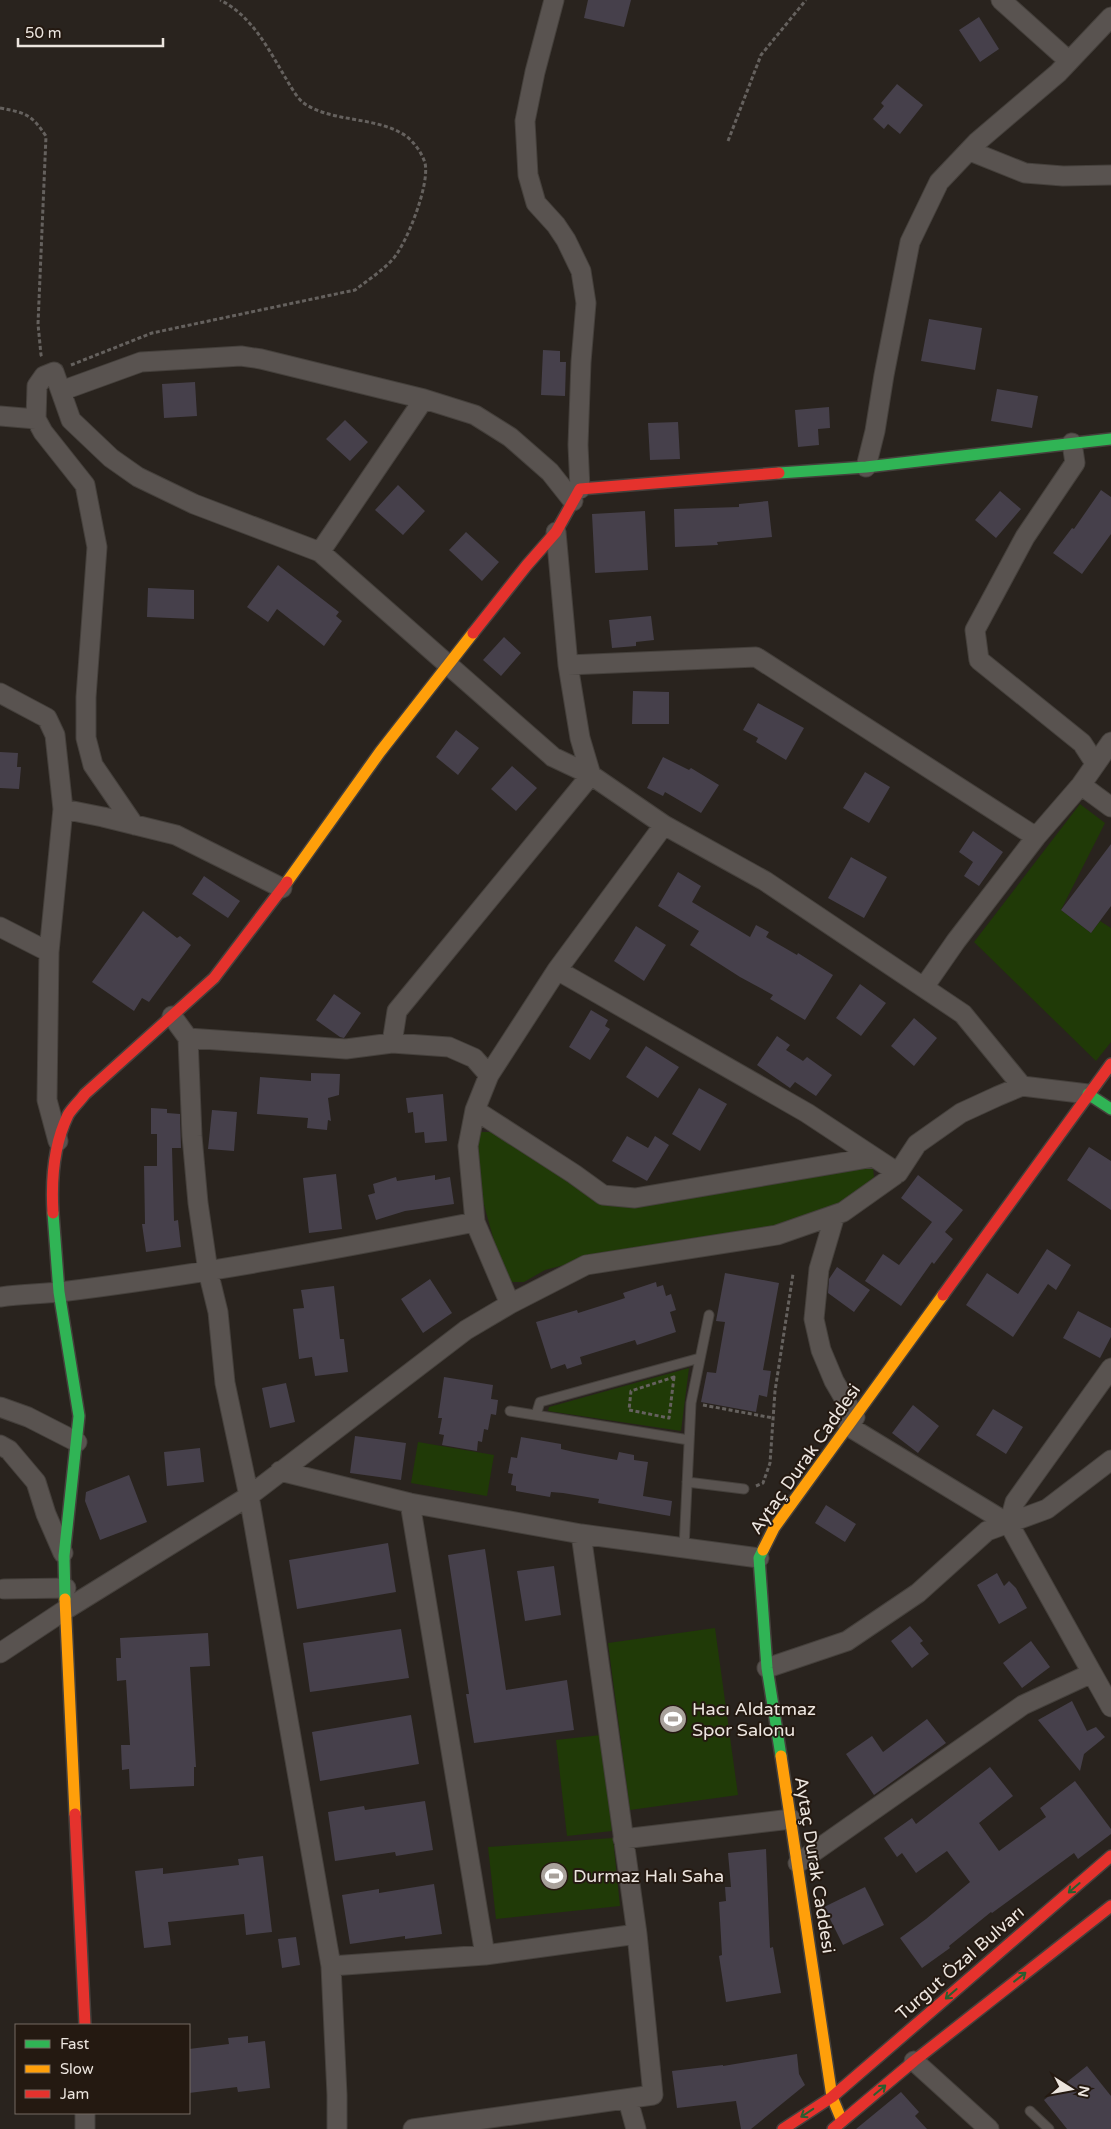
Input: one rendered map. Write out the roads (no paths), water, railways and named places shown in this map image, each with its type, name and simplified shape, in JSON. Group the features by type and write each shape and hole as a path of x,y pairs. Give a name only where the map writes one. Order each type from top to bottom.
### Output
{"street":[{"path":"85,2024 64,1556 78,1442 79,1416 59,1292 51,1184 58,1140 69,1114 85,1094 214,978 282,888 380,752 556,532 576,495 581,362 586,303 584,287 581,271 566,240 536,203 528,175 524,121 554,0"},
{"path":"1001,0 1069,61"},
{"path":"866,467 875,431 910,242 939,182 977,142 1058,73 1111,17"},
{"path":"970,151 1025,173 1063,176 1111,175"},
{"path":"61,391 141,362 241,356 261,358 424,399 475,415 510,437 576,495 697,478 866,467 1111,439"},
{"path":"134,825 93,765 86,738 86,697 97,547 85,485 42,432 36,419 37,386 44,376 54,372 71,420 111,458 138,477 194,504 320,552 554,757 591,774 664,825 765,881 963,1014 1022,1086"},
{"path":"320,552 424,399"},
{"path":"0,416 36,419"},
{"path":"1072,443 1075,463 1025,537 975,630 979,660 1082,743 1095,762"},
{"path":"556,532 568,665 580,738 591,774"},
{"path":"568,665 756,657 1036,837"},
{"path":"0,693 47,718 55,735 62,809 50,952 47,1100 58,1140"},
{"path":"924,987 956,940 1036,837 1081,785 1095,762 1111,742"},
{"path":"392,1043 397,1011 591,774"},
{"path":"1081,785 1111,808"},
{"path":"62,809 176,836 282,888"},
{"path":"510,1304 475,1222 468,1146 475,1110 489,1075 557,970 664,825"},
{"path":"0,927 50,952"},
{"path":"557,970 807,1113 898,1173"},
{"path":"172,1016 188,1038 192,1136 197,1194 208,1270 218,1312 225,1383 249,1496 331,1966 337,2129"},
{"path":"188,1038 346,1049 392,1043 449,1047 474,1058 489,1075"},
{"name":"Aytaç Durak Caddesi","path":"842,2121 832,2097 767,1668 759,1558 774,1528 1111,1064"},
{"path":"0,1653 65,1610 249,1496 466,1330 510,1304 586,1265 777,1235 843,1212 898,1173 917,1144 961,1113 1022,1086 1088,1094 1111,1108"},
{"path":"475,1110 603,1195 635,1198 874,1157"},
{"path":"835,1215 819,1269 814,1319 821,1350 852,1422 1009,1524 1111,1707"},
{"path":"0,1296 59,1292 208,1270 349,1247 475,1222"},
{"path":"1009,1524 1015,1502 1111,1368"},
{"path":"0,1407 28,1417 78,1442"},
{"path":"0,1445 9,1450 36,1482 46,1514 64,1556"},
{"path":"767,1668 847,1641 918,1592 988,1531 1047,1509 1111,1460"},
{"path":"280,1471 410,1503 581,1534 759,1558"},
{"path":"410,1503 485,1955"},
{"path":"413,2129 653,2095 637,1934 581,1534"},
{"path":"4,1589 66,1588"},
{"path":"798,1863 1023,1705 1092,1673"},
{"path":"623,1839 791,1819"},
{"name":"Turgut Özal Bulvarı","path":"782,2129 832,2097 1111,1856"},
{"path":"833,2129 914,2061 1111,1906"},
{"path":"331,1966 485,1955 637,1934"},
{"path":"914,2061 989,2129"},
{"path":"628,2100 636,2129"},
{"path":"85,2114 85,2129"}],"lane":[{"path":"684,1548 691,1403 709,1315"},
{"path":"536,1415 540,1402 700,1358"},
{"path":"510,1411 689,1440"},
{"path":"687,1482 744,1489"},
{"path":"1030,2111 1049,2129"}],"place":[{"name":"Hacı Aldatmaz Spor Salonu","path":"673,1719"},
{"name":"Durmaz Halı Saha","path":"554,1876"}]}
